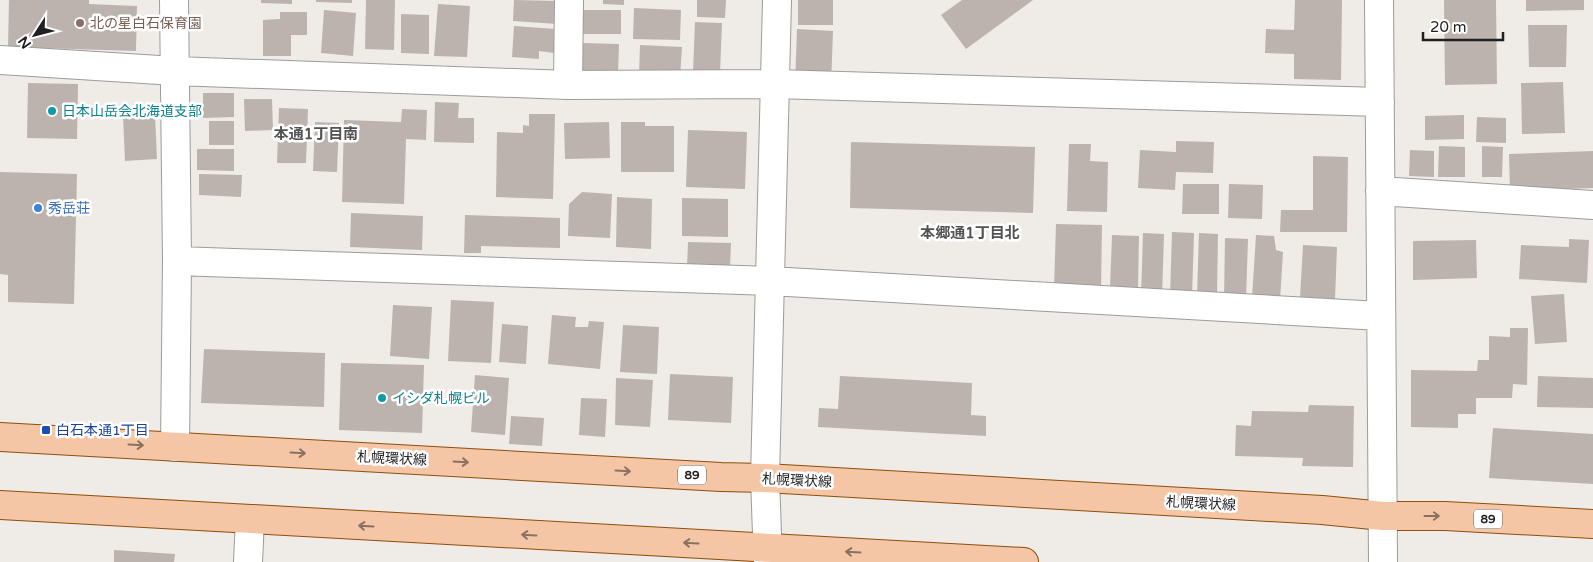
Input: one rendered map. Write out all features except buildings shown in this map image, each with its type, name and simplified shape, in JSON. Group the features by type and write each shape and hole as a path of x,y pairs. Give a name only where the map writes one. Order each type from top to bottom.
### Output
{"main road":[{"name":"札幌環状線","path":"0,437 1302,508 1383,516 1445,516 1593,524"},
{"path":"0,505 250,519 767,554 1024,562"}],"street":[{"path":"174,0 177,261 175,447"},
{"path":"568,86 569,0"},
{"path":"767,554 765,478 777,0"},
{"path":"1379,0 1382,562"},
{"path":"0,60 175,71 568,86 775,84 1380,102"},
{"path":"1380,191 1593,205"},
{"path":"177,261 770,281 1380,316"},
{"path":"248,562 250,519"}],"place":[{"name":"北の星白石保育園","path":"80,23"},
{"name":"日本山岳会北海道支部","path":"52,111"},
{"name":"秀岳荘","path":"38,208"},
{"name":"イシダ札幌ビル","path":"382,398"},
{"name":"白石本通1丁目","path":"46,430"}],"district":[{"name":"本通1丁目南","path":"316,134"},
{"name":"本郷通1丁目北","path":"970,233"}]}
